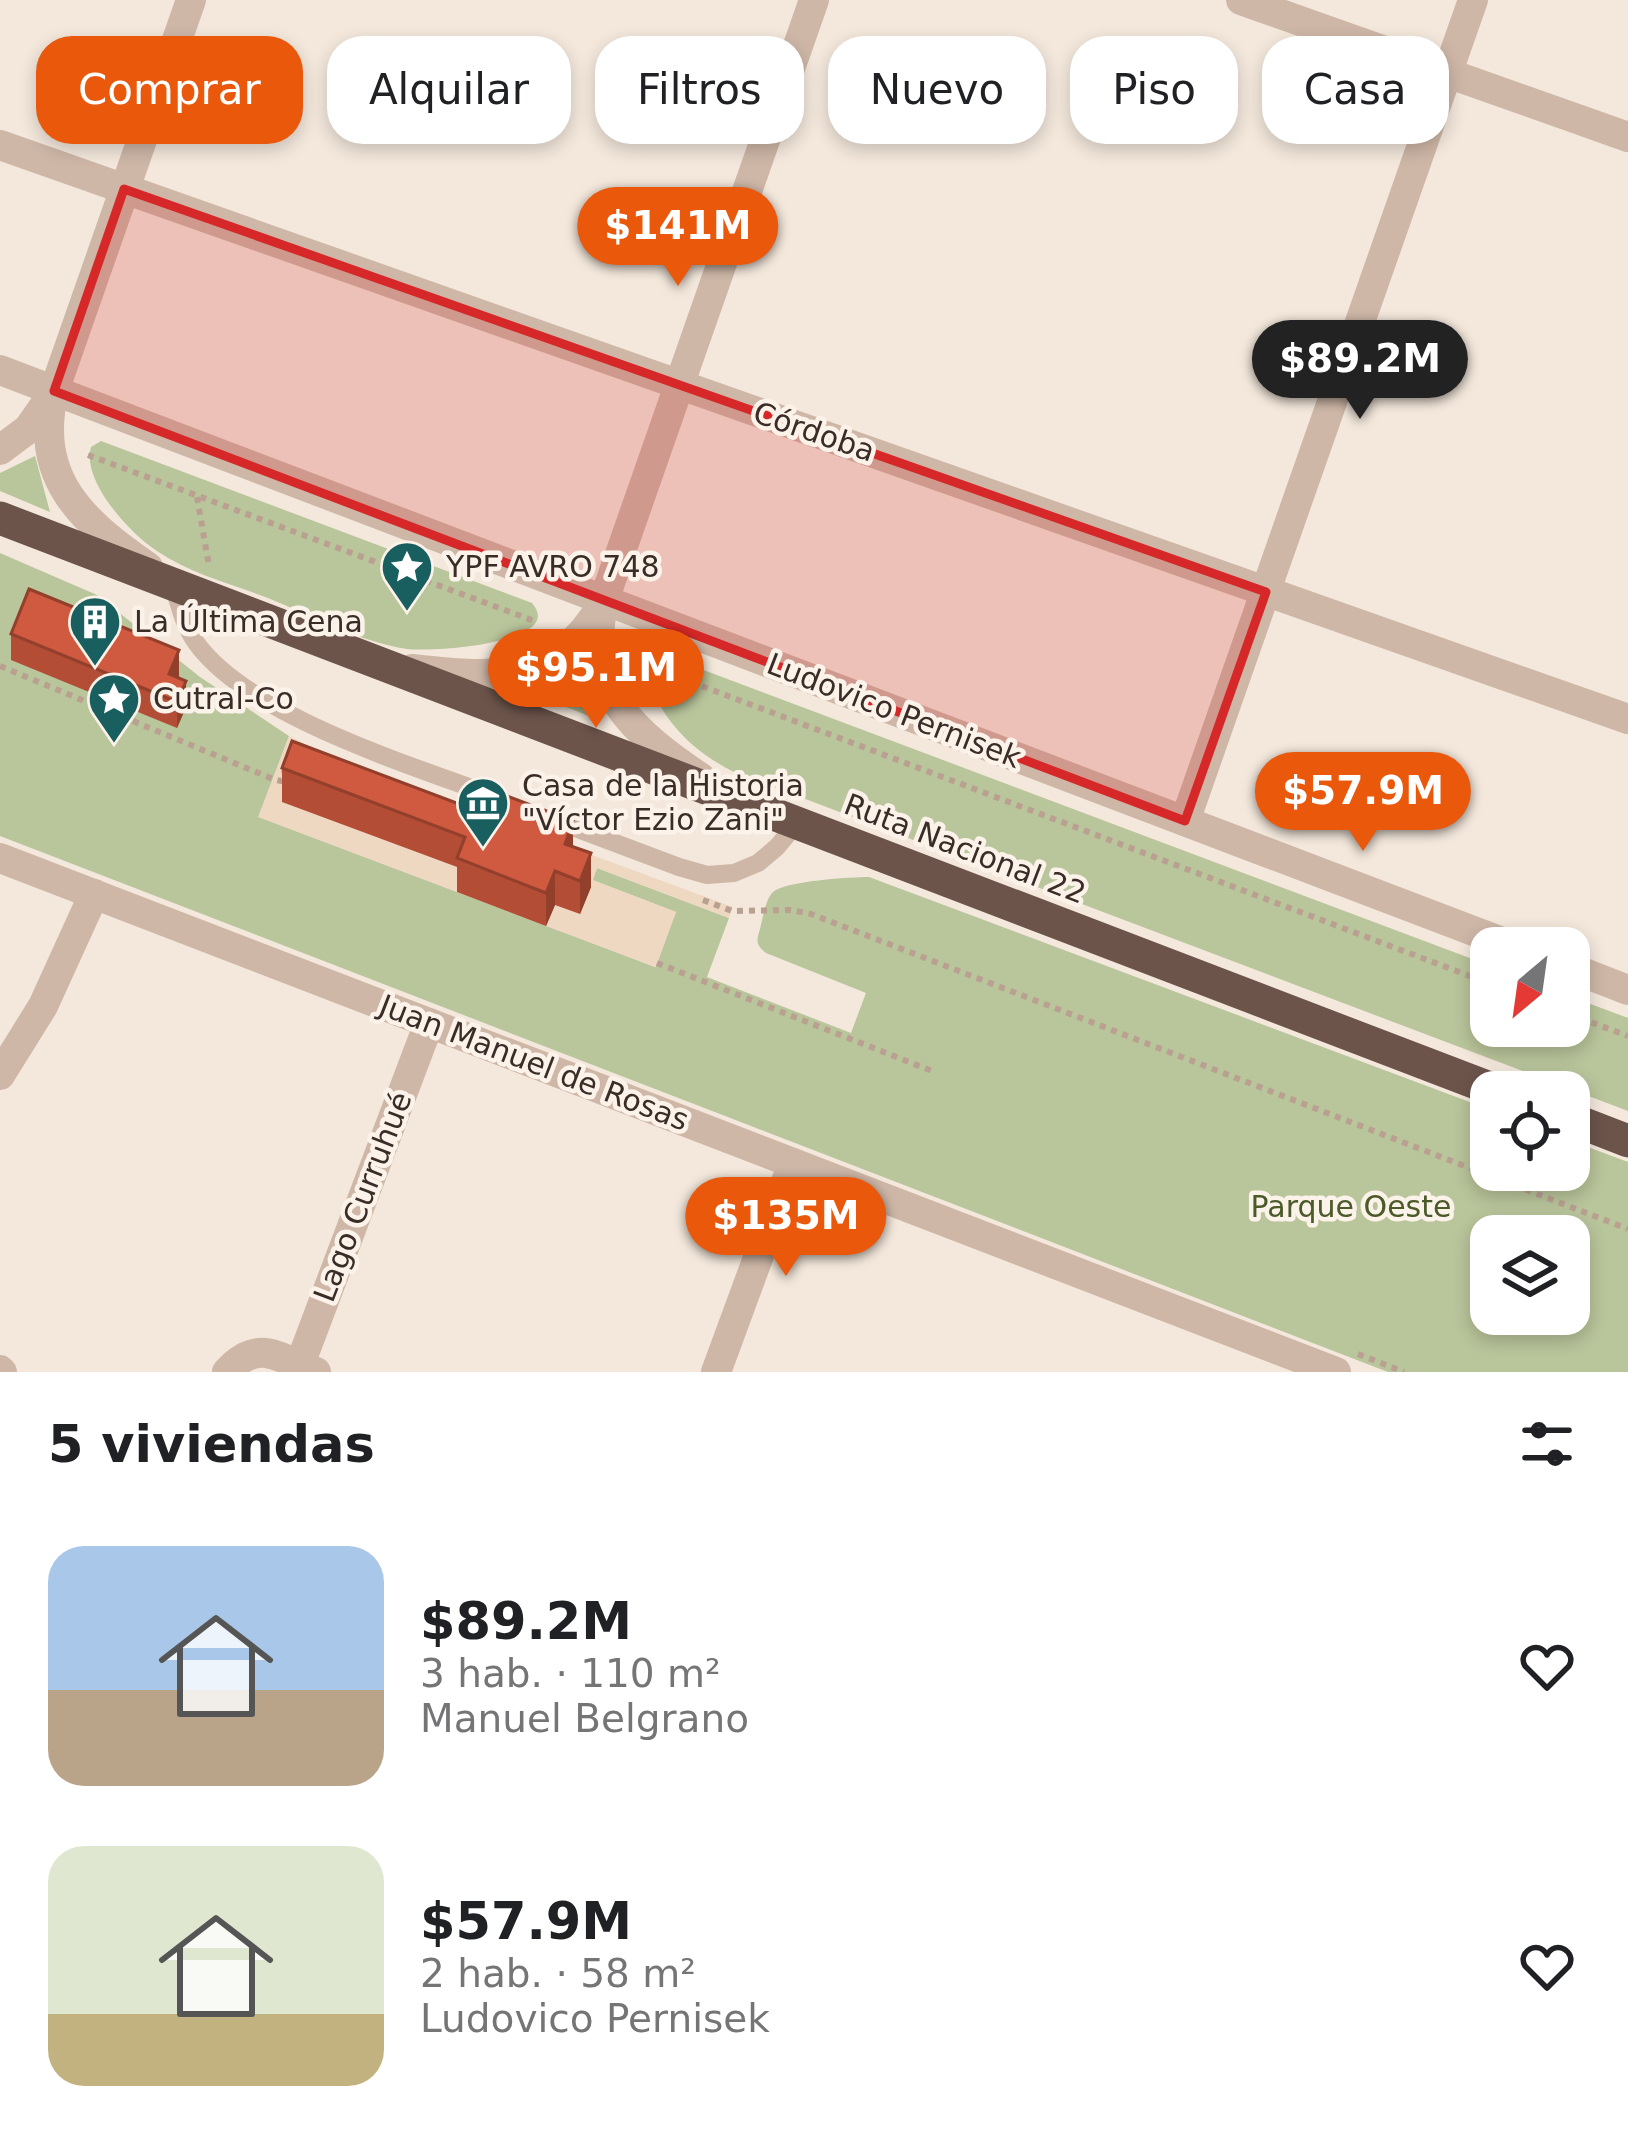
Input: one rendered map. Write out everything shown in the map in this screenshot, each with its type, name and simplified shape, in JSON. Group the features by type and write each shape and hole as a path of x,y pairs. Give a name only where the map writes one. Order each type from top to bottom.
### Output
{"highway":[{"name":"Ruta Nacional 22","path":"0,518 1470,1081"},
{"path":"1590,1126 1628,1141"}],"street":[{"path":"173,584 103,535 71,500 49,447 48,415 191,0"},
{"path":"726,795 653,745 621,710 600,657 598,635 604,600 814,0"},
{"path":"1241,0 1343,36"},
{"path":"1449,70 1473,0"},
{"path":"1449,73 1628,137"},
{"path":"1185,821 1423,144"},
{"name":"Córdoba","path":"0,145 1628,719"},
{"name":"Ludovico Pernisek","path":"0,370 1470,929"},
{"path":"0,450 28,429 54,391"},
{"path":"386,665 471,676 530,668 578,638 604,600"},
{"name":"Juan Manuel de Rosas","path":"0,858 1336,1372"},
{"path":"0,1075 43,1006 94,894"},
{"path":"1590,975 1628,990"},
{"name":"Lago Curruhué","path":"304,1370 429,1023"},
{"path":"716,1372 794,1163"},
{"path":"227,1372 243,1356 256,1352 304,1370"}],"lane":[{"path":"173,584 196,642 256,693 330,733 525,808"},
{"path":"547,817 707,874 734,873 758,863 796,823"}],"path":[{"path":"88,455 537,622"},
{"path":"196,495 211,576"},
{"path":"646,665 1470,976"},
{"path":"0,666 281,781 286,766"},
{"path":"690,895 732,911 811,914 1628,1228"},
{"path":"657,963 932,1072"},
{"path":"1590,1022 1628,1036"}],"highlighted area":[{"path":"124,189 1266,592 1185,821 54,391"}],"green space":[{"path":"101,441 532,603 538,617 531,628 491,642 407,649 354,635 196,572 146,543 110,505 90,460 91,447"},
{"path":"35,456 50,512 0,491 0,473"},
{"name":"Parque Oeste","path":"0,553 97,595 200,677 289,736 259,817 655,967 676,912 592,880 597,868 729,918 707,977 851,1033 866,993 766,953 758,937 768,900 780,888 869,877 1470,1102 1470,1191 1590,1191 1590,1148 1628,1162 1628,1372 1388,1372 0,836"},
{"path":"661,654 1470,958 1470,1047 1590,1047 1590,1004 1628,1018 1628,1111 1590,1097 1590,1071 1523,1071 734,772 703,753 667,717 645,669 649,658"},
{"path":"584,659 601,721 529,692"}],"shaded area":[{"path":"289,736 351,766 733,907 729,918 597,868 593,880 676,912 656,967 546,926 555,905 580,914 590,887 283,802 465,870 457,892 258,817"}],"building":[{"path":"29,589 179,650 169,674 186,681 177,702 11,634"},
{"path":"292,741 475,810 483,787 573,821 565,844 591,853 580,881 555,871 546,893 457,858 465,837 282,768"}],"place":[{"name":"YPF AVRO 748","path":"407,613"},
{"name":"La Última Cena","path":"95,668"},
{"name":"Cutral-Co","path":"114,745"},
{"name":"Casa de la Historia \"Víctor Ezio Zani\"","path":"483,849"}]}
